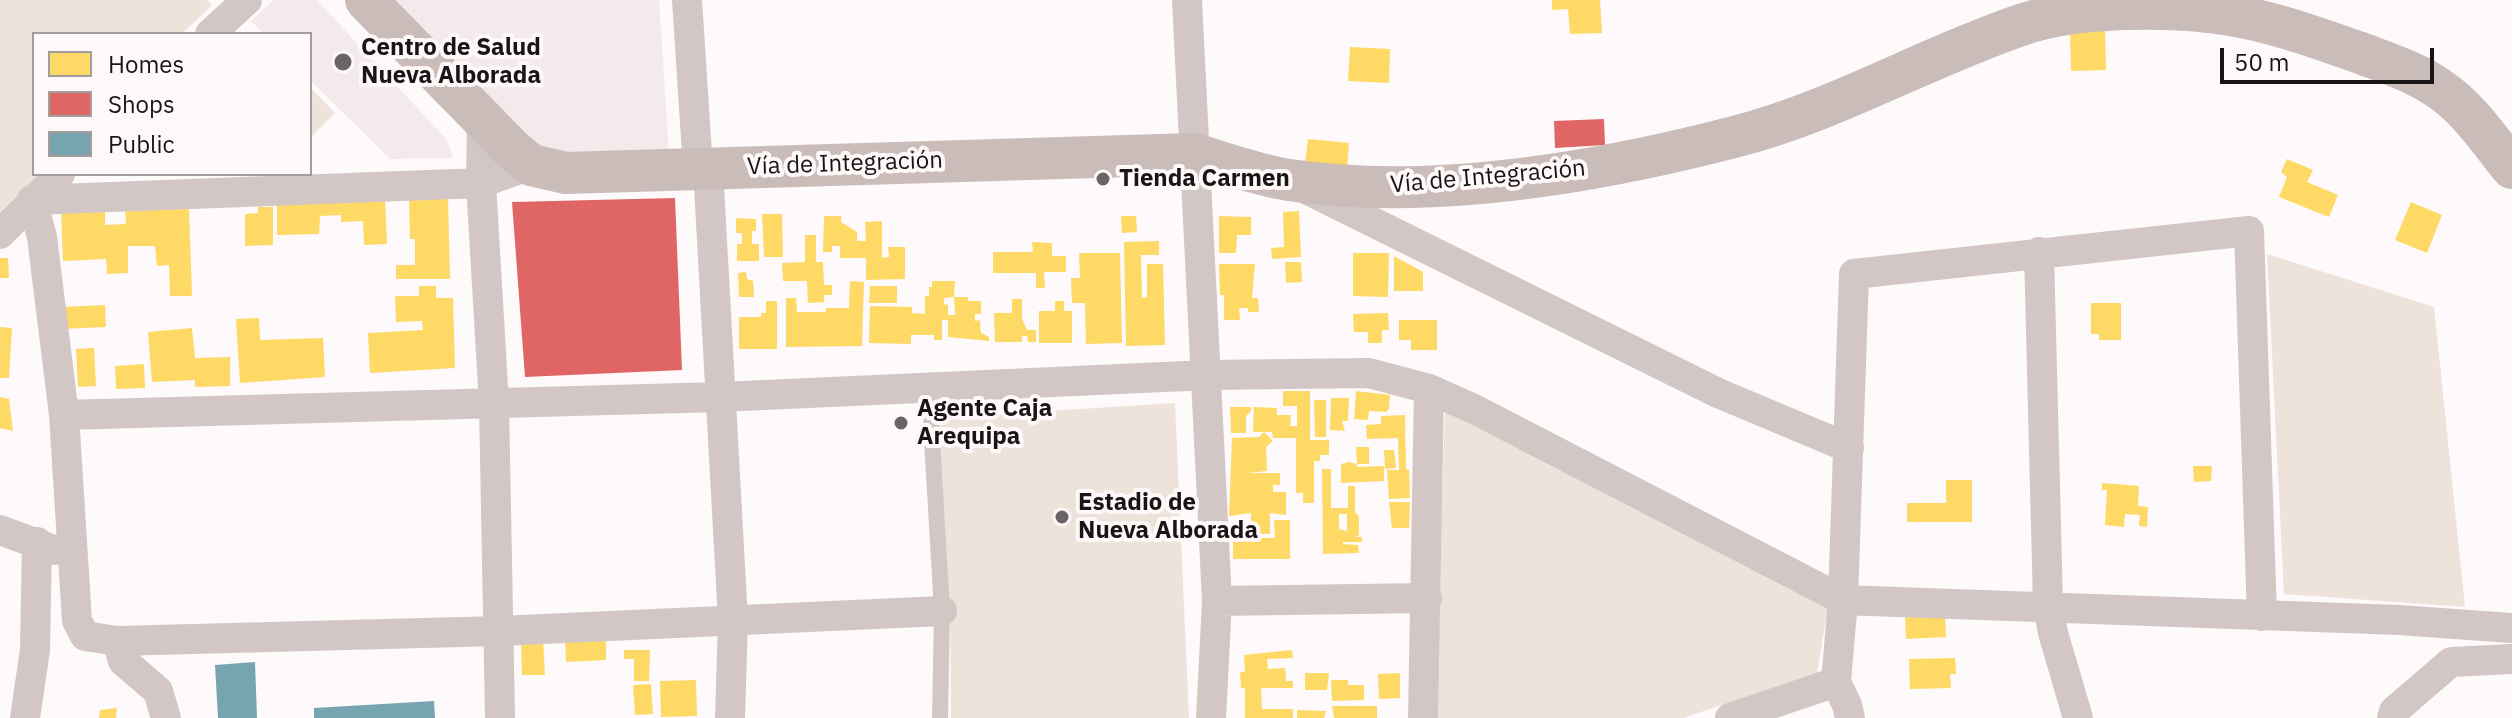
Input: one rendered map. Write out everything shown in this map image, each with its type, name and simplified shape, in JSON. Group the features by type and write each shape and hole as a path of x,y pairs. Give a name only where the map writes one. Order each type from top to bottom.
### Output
{"main road":[{"path":"366,0 531,165"},
{"name":"Vía de Integración","path":"531,165 566,173 1194,154 1286,180 1365,187 1425,187 1629,163 1752,131 1834,102 2021,25 2058,14 2122,10 2232,15 2325,40 2410,71 2443,91 2465,110 2512,168"}],"street":[{"path":"212,32 247,0"},
{"path":"687,0 697,154 708,168 733,620 730,718"},
{"path":"1187,0 1217,601 1211,718"},
{"path":"482,118 481,183 494,404 500,718"},
{"path":"32,200 481,183 531,165"},
{"path":"0,234 58,176"},
{"path":"1286,180 1718,393 1849,448"},
{"path":"32,200 42,237 64,415 77,621 85,636 117,641 499,631 942,611"},
{"path":"1850,718 1836,682 1843,600 1854,274 2249,231 2262,616"},
{"path":"2039,252 2048,606 2078,718"},
{"path":"64,415 720,397 1208,375 1369,373 1429,389 1474,409 1843,600 2399,620 2512,628"},
{"path":"1423,718 1429,389"},
{"path":"0,530 37,542 75,560"},
{"path":"25,718 35,650 37,542"},
{"path":"1217,601 1427,598"},
{"path":"117,641 123,661 158,691 166,718"},
{"path":"2392,718 2394,711 2451,662 2512,659"},
{"path":"1730,718 1836,682"}],"lane":[{"path":"929,388 942,611 940,718"}],"shaded area":[{"path":"0,0 207,0 212,5 184,32 32,32 32,176 37,176 0,212"},
{"name":"Centro de Salud Nueva Alborada","path":"274,0 317,0 447,140 453,158 390,159 312,82 312,32 262,32 251,21"},
{"path":"393,0 659,0 669,154 548,154"},
{"path":"312,89 335,113 312,136"},
{"path":"2267,254 2434,307 2465,607 2284,594"},
{"name":"Estadio de Nueva Alborada","path":"1175,403 1189,718 951,718 950,616 938,418"},
{"path":"1445,408 1828,608 1817,673 1683,718 1434,718"}],"building: Homes":[{"path":"1552,0 1600,0 1602,33 1570,34 1568,9 1552,10"},
{"path":"2105,30 2106,70 2071,71 2070,31"},
{"path":"1350,47 1390,49 1389,83 1348,81"},
{"path":"1308,139 1349,143 1347,168 1305,164"},
{"path":"2287,159 2313,170 2307,182 2338,195 2329,217 2279,197 2287,177 2281,172"},
{"path":"385,197 387,244 364,245 363,221 341,222 341,215 320,216 319,234 277,235 277,200"},
{"path":"448,197 450,279 396,279 396,265 415,265 415,239 410,239 409,198"},
{"path":"2411,202 2442,215 2427,253 2395,240"},
{"path":"258,207 273,207 273,245 245,246 245,214 258,213"},
{"path":"105,208 105,225 126,224 125,211 189,209 192,296 170,296 169,265 157,266 155,246 128,246 128,273 107,274 106,259 63,261 61,209"},
{"path":"1299,211 1301,257 1272,259 1271,248 1284,247 1283,212"},
{"path":"762,214 782,214 783,257 764,257"},
{"path":"824,216 841,216 841,222 857,232 857,241 866,241 865,222 882,221 882,258 889,257 888,247 905,247 905,279 866,280 866,258 840,258 840,246 832,246 832,252 823,252"},
{"path":"1121,216 1136,216 1137,232 1122,233"},
{"path":"1219,216 1251,217 1251,235 1237,235 1236,253 1219,253"},
{"path":"736,218 756,219 752,244 759,244 759,261 737,261 737,244 742,244 742,233 736,233"},
{"path":"805,235 816,235 816,262 823,262 824,285 832,285 832,295 824,295 824,302 808,303 807,281 783,281 782,263 805,262"},
{"path":"1159,241 1159,255 1141,255 1142,298 1147,297 1147,264 1163,264 1165,345 1126,346 1124,242"},
{"path":"1032,242 1052,243 1052,256 1066,256 1066,272 1044,272 1045,288 1036,288 1036,273 993,273 993,252 1033,252"},
{"path":"1079,253 1120,253 1122,343 1086,344 1085,303 1072,303 1071,278 1080,278"},
{"path":"1353,253 1389,253 1388,297 1353,296"},
{"path":"1394,256 1423,272 1423,291 1394,291"},
{"path":"0,258 8,258 9,278 0,278"},
{"path":"1285,262 1301,262 1302,282 1286,283"},
{"path":"1219,264 1255,264 1252,298 1258,298 1259,312 1239,308 1240,320 1224,320"},
{"path":"746,272 747,279 753,281 754,297 739,297 738,273"},
{"path":"850,281 864,282 862,346 786,347 786,298 796,298 797,312 849,308"},
{"path":"932,281 955,281 954,297 981,301 981,314 975,314 975,321 980,320 981,333 989,337 989,341 948,337 948,320 942,320 942,340 934,340 934,335 911,335 911,344 869,343 870,306 912,307 912,313 925,314 925,296 929,296","holes":["954,297 955,315 948,315 944,298"]},
{"path":"419,286 436,286 436,298 453,298 455,368 370,373 368,333 423,330 422,321 396,322 395,296 419,296"},
{"path":"870,286 897,286 897,303 869,303"},
{"path":"1012,299 1022,299 1022,319 1027,330 1036,330 1036,342 1028,342 1027,336 1022,336 1022,342 995,342 994,313 1012,313"},
{"path":"766,301 777,301 777,349 739,349 739,317 761,317 761,313 766,313"},
{"path":"1055,301 1064,301 1064,311 1072,311 1072,343 1039,343 1039,311 1055,311"},
{"path":"2091,303 2121,303 2121,340 2099,340 2099,334 2091,334"},
{"path":"105,305 106,327 62,329 61,307"},
{"path":"1388,313 1389,330 1382,330 1382,343 1368,343 1368,332 1354,332 1353,314"},
{"path":"259,318 260,340 323,338 325,377 240,383 236,319"},
{"path":"1399,320 1437,320 1437,350 1411,350 1411,340 1399,340"},
{"path":"0,327 12,328 9,378 0,378"},
{"path":"192,328 195,358 230,357 230,386 195,387 195,380 152,382 148,332"},
{"path":"94,348 96,386 78,387 76,349"},
{"path":"144,364 145,388 116,389 115,366"},
{"path":"1283,391 1310,391 1310,440 1329,440 1329,455 1320,455 1320,461 1314,461 1314,503 1303,503 1303,493 1296,493 1296,438 1273,438 1272,432 1253,432 1254,407 1277,408 1277,415 1291,415 1290,426 1297,426 1297,406 1283,406"},
{"path":"1356,391 1390,395 1389,409 1386,412 1369,411 1368,420 1354,419"},
{"path":"0,397 9,399 13,431 0,428"},
{"path":"1331,398 1349,398 1348,421 1342,421 1345,431 1330,430"},
{"path":"1314,400 1326,400 1326,437 1315,437"},
{"path":"1230,407 1251,407 1246,416 1246,433 1231,433"},
{"path":"1405,415 1410,498 1389,499 1387,470 1399,470 1398,438 1367,439 1366,425 1381,424 1381,416"},
{"path":"1264,432 1273,441 1266,447 1267,471 1247,473 1280,473 1280,485 1273,485 1273,492 1286,492 1286,515 1270,513 1270,534 1251,534 1251,513 1229,516 1232,438 1259,437"},
{"path":"1356,447 1369,447 1369,464 1357,464"},
{"path":"1384,450 1394,450 1396,468 1385,469"},
{"path":"1341,464 1357,464 1357,467 1384,466 1384,481 1341,483"},
{"path":"2193,466 2212,466 2211,481 2194,482"},
{"path":"1322,469 1331,469 1331,508 1348,508 1348,486 1355,486 1355,512 1359,517 1359,535 1356,537 1362,537 1362,542 1343,542 1358,545 1359,553 1323,554","holes":["1339,514 1347,514 1347,531 1339,529"]},
{"path":"1946,480 1972,480 1972,522 1907,522 1907,503 1946,503"},
{"path":"2102,483 2139,486 2138,506 2148,507 2147,527 2139,526 2140,515 2125,514 2124,527 2105,525 2107,490 2102,490"},
{"path":"1389,502 1410,502 1409,528 1392,528"},
{"path":"1274,520 1290,520 1290,559 1233,559 1233,538 1275,538"},
{"path":"1237,522 1245,522 1245,533 1237,533"},
{"path":"1945,614 1946,637 1906,639 1905,616"},
{"path":"606,637 606,660 566,662 565,638"},
{"path":"521,638 543,638 545,675 522,675"},
{"path":"624,650 650,650 649,681 634,681 634,659 624,659"},
{"path":"1292,650 1293,658 1267,659 1268,669 1285,668 1286,681 1293,681 1293,688 1261,688 1262,709 1293,709 1293,718 1245,718 1245,688 1241,688 1240,672 1245,672 1244,655"},
{"path":"1955,658 1956,674 1950,674 1951,688 1910,689 1909,659"},
{"path":"1305,673 1329,673 1327,690 1305,690"},
{"path":"1400,673 1400,698 1379,699 1378,674"},
{"path":"696,680 697,716 661,717 660,681"},
{"path":"1331,680 1348,680 1348,685 1364,685 1364,700 1332,701"},
{"path":"651,684 653,714 635,715 633,685"},
{"path":"1332,706 1377,706 1377,718 1334,718"},
{"path":"117,708 116,718 99,718 100,710"},
{"path":"1297,710 1326,711 1324,718 1297,718"}],"building: Shops":[{"path":"1604,119 1605,145 1555,148 1554,121"},
{"path":"675,198 682,370 525,377 512,202"}],"building: Public":[{"path":"255,662 257,718 218,718 215,665"},
{"path":"434,701 435,718 314,718 314,708"}],"place":[{"name":"Centro de Salud Nueva Alborada","path":"343,62"},
{"name":"Tienda Carmen","path":"1103,179"},
{"name":"Agente Caja Arequipa","path":"901,423"},
{"name":"Estadio de Nueva Alborada","path":"1062,517"}]}
